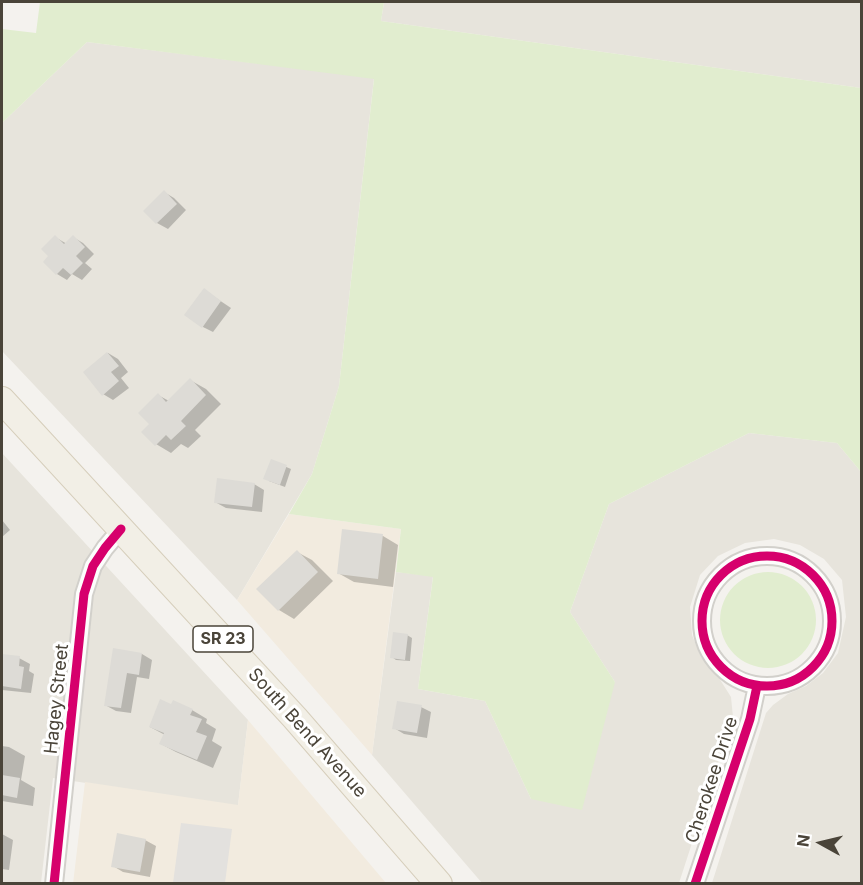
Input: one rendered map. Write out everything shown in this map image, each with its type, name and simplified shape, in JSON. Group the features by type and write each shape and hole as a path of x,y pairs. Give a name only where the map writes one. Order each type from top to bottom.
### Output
{"main road":[{"name":"South Bend Avenue","path":"2,400 295,718 439,884"}],"street":[{"name":"Hagey Street","path":"54,884 84,594 93,566 121,529"},
{"path":"759,556 779,557 798,563 814,576 826,592 832,612 832,632 825,651 813,668 797,680 777,686 757,686 740,680 724,670 712,656 705,639 703,620 705,602 713,585 725,571 741,561 759,556"},
{"name":"Cherokee Drive","path":"696,884 750,719 757,686"}],"shaded area":[{"path":"384,2 861,2 861,88 381,21"},
{"path":"87,42 374,78 339,386 312,474 237,600 2,351 2,123"},
{"path":"749,433 837,443 861,472 861,883 712,883 766,713 788,694 806,686 823,673 838,653 846,617 842,580 824,559 800,545 774,539 745,543 718,556 700,575 690,607 692,635 701,657 731,697 733,717 679,883 482,883 372,755 396,572 433,576 418,689 485,701 531,799 615,682 570,612 609,504"},
{"path":"2,453 248,720 238,806 53,778 41,883 2,883"},
{"path":"289,514 401,529 372,755 237,600"},
{"path":"248,720 386,883 73,884 85,782 238,805"},
{"path":"181,823 232,829 225,883 173,883"}],"green space":[{"path":"40,2 384,2 381,21 861,88 861,472 837,443 749,433 609,504 570,612 615,682 582,810 531,799 485,701 418,689 433,577 396,572 401,529 289,514 312,474 339,386 374,79 87,42 2,123 2,29 36,33"},
{"path":"768,572 786,576 802,586 812,602 816,620 812,638 802,654 786,664 768,668 750,664 734,654 724,638 720,620 724,602 734,586 750,576"}],"building":[{"path":"164,190 177,204 156,224 143,211"},
{"path":"55,235 64,244 73,235 85,247 76,256 83,263 71,275 63,268 56,275 43,262 48,256 41,249"},
{"path":"204,288 221,301 202,328 184,315"},
{"path":"107,352 119,366 111,372 119,381 102,396 83,372"},
{"path":"190,378 206,395 181,421 186,426 171,440 166,435 155,446 141,432 149,424 138,413 158,393 166,402"},
{"path":"271,459 287,465 280,485 263,479"},
{"path":"217,478 255,483 252,507 214,503"},
{"path":"342,529 383,534 378,579 337,574"},
{"path":"297,550 318,572 278,611 256,589"},
{"path":"393,632 408,634 405,660 390,658"},
{"path":"113,648 142,653 139,675 127,673 121,708 104,706"},
{"path":"2,654 20,656 19,666 24,667 21,689 2,686"},
{"path":"160,699 171,704 173,700 193,709 190,715 202,719 196,732 207,736 197,760 159,744 164,733 149,727"},
{"path":"397,701 422,705 417,733 392,729"},
{"path":"2,775 20,778 17,798 2,795"},
{"path":"117,833 146,839 140,872 111,867"}],"cycle path":[{"path":"54,884 84,594 93,566 121,529"},
{"path":"767,556 792,561 813,575 827,596 832,621 827,646 813,667 792,681 767,686 742,681 721,667 707,646 702,621 707,596 721,575 742,561 767,556"},
{"path":"695,884 750,719 757,686"}]}
